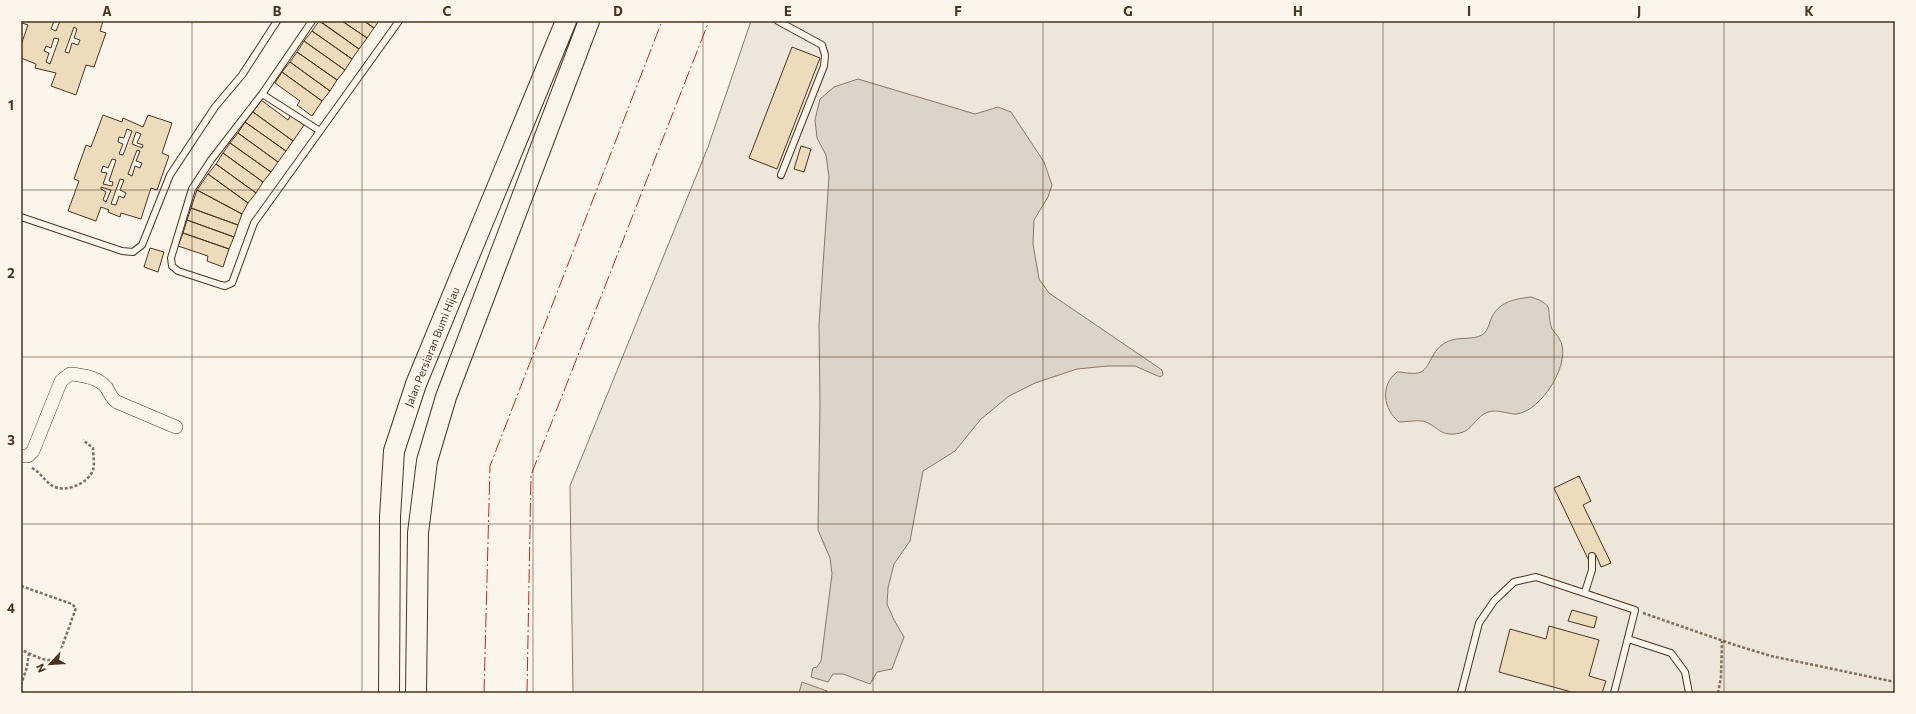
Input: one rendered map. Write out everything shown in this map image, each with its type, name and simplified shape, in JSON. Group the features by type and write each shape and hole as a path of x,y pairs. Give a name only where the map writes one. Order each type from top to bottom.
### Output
{"main road":[{"name":"Jalan Persiaran Bumi Hijau","path":"389,693 390,517 394,452 416,384 566,21"},
{"path":"416,693 418,533 427,462 446,397 589,21"}],"street":[{"path":"24,461 33,451 61,380 70,374 97,380 106,388 110,397 117,402 176,427"}],"lane":[{"path":"21,217 122,251 133,252 142,245 170,175 215,107 242,75 277,21"},
{"path":"312,21 262,94 211,160 192,189 171,258 174,269 221,285 229,285 232,283 254,223 399,21"},
{"path":"778,21 822,45 825,55 824,66 781,174"},
{"path":"262,94 320,131"},
{"path":"1585,592 1592,570 1592,556"},
{"path":"1461,693 1480,623 1494,601 1514,582 1536,577 1585,592 1635,610 1614,693"},
{"path":"1628,639 1670,653 1685,672 1689,693"}],"path":[{"path":"24,461 52,486 67,488 78,485 86,479 93,469 93,448 82,440"},
{"path":"21,586 72,604 76,608 56,660 51,662 21,650"},
{"path":"1635,610 1722,641 1771,656 1895,682"},
{"path":"1718,693 1721,678 1722,641"},
{"path":"21,685 27,667 29,653"}],"shaded area":[{"path":"751,21 1895,21 1895,693 573,693 570,486 708,147"},
{"path":"858,79 975,114 998,107 1011,112 1044,162 1052,185 1048,197 1034,220 1033,244 1039,279 1049,293 1162,370 1163,375 1160,377 1135,366 1108,366 1077,369 1035,383 1009,396 981,419 955,451 923,471 910,541 894,564 888,588 887,604 904,637 892,669 877,672 870,684 843,674 833,674 828,682 811,677 813,668 817,667 821,661 832,574 830,558 818,530 820,405 819,324 829,177 826,155 817,138 815,120 820,99 834,87"},
{"path":"1531,297 1544,303 1549,309 1552,329 1559,338 1562,348 1562,359 1559,372 1545,395 1535,405 1526,411 1516,414 1495,411 1488,412 1480,417 1464,432 1453,434 1443,432 1423,421 1399,422 1394,417 1387,404 1386,390 1388,383 1397,372 1421,372 1428,365 1436,351 1445,343 1456,339 1478,337 1484,334 1494,313 1502,305 1513,300"},
{"path":"802,682 827,691 827,693 799,693"}],"building":[{"path":"23,21 54,21 51,29 56,31 60,21 103,21 100,31 106,33 94,67 86,65 76,95 51,86 56,73 35,68 36,64 21,58 21,45 28,25 22,23","holes":["74,27 77,29 74,38 80,40 78,45 72,43 69,53 65,52","54,38 59,39 50,64 46,62 49,53 44,51 46,46 51,48"]},
{"path":"319,21 359,49 352,59 312,31"},
{"path":"320,21 342,21 367,38 359,49"},
{"path":"342,21 364,21 374,28 367,38"},
{"path":"364,21 379,21 374,28"},
{"path":"312,31 352,59 345,70 304,41"},
{"path":"304,41 345,70 337,80 297,52"},
{"path":"792,47 820,58 777,169 749,158"},
{"path":"297,52 337,80 330,91 290,62"},
{"path":"290,62 330,91 322,101 282,72"},
{"path":"282,72 322,101 312,116 297,105 300,101 275,83"},
{"path":"261,100 288,120 291,115 304,125 293,141 253,112"},
{"path":"253,112 293,141 286,151 245,122"},
{"path":"103,115 122,122 123,118 143,127 148,115 172,123 162,153 169,156 157,190 151,188 141,219 121,213 120,217 101,207 96,221 68,211 79,181 74,179 86,145 91,147","holes":["127,129 132,131 123,155 119,154 123,144 118,142 119,137 124,138","136,132 141,134 137,143 143,145 142,148 132,144","137,150 140,151 136,161 142,163 140,168 135,166 132,176 128,174","112,159 116,160 109,181 113,182 112,186 103,184 107,173 101,172 103,166 108,168","120,179 124,180 120,190 126,193 124,198 119,196 116,205 111,204","101,187 111,190 106,202 103,200 106,192 101,189"]},
{"path":"245,122 286,151 278,162 238,133"},
{"path":"238,133 278,162 271,172 230,143"},
{"path":"230,143 271,172 263,182 223,153"},
{"path":"801,146 811,149 804,172 794,169"},
{"path":"223,153 263,182 256,193 216,164"},
{"path":"216,164 256,193 248,203 208,174"},
{"path":"208,174 248,203 242,214 197,190"},
{"path":"197,190 242,214 238,225 191,208"},
{"path":"191,208 238,225 234,237 187,220"},
{"path":"187,220 234,237 229,249 183,233"},
{"path":"183,233 229,249 223,267 207,261 208,256 178,246"},
{"path":"150,248 164,252 158,272 144,267"},
{"path":"1579,476 1591,501 1583,505 1611,563 1601,567 1596,555 1588,559 1554,488"},
{"path":"1572,610 1597,617 1594,628 1568,621"},
{"path":"1549,626 1599,640 1589,676 1606,681 1602,693 1575,693 1499,672 1510,629 1546,639"}],"power":[{"path":"484,693 490,466 662,21"},
{"path":"527,693 531,475 709,21"}]}
